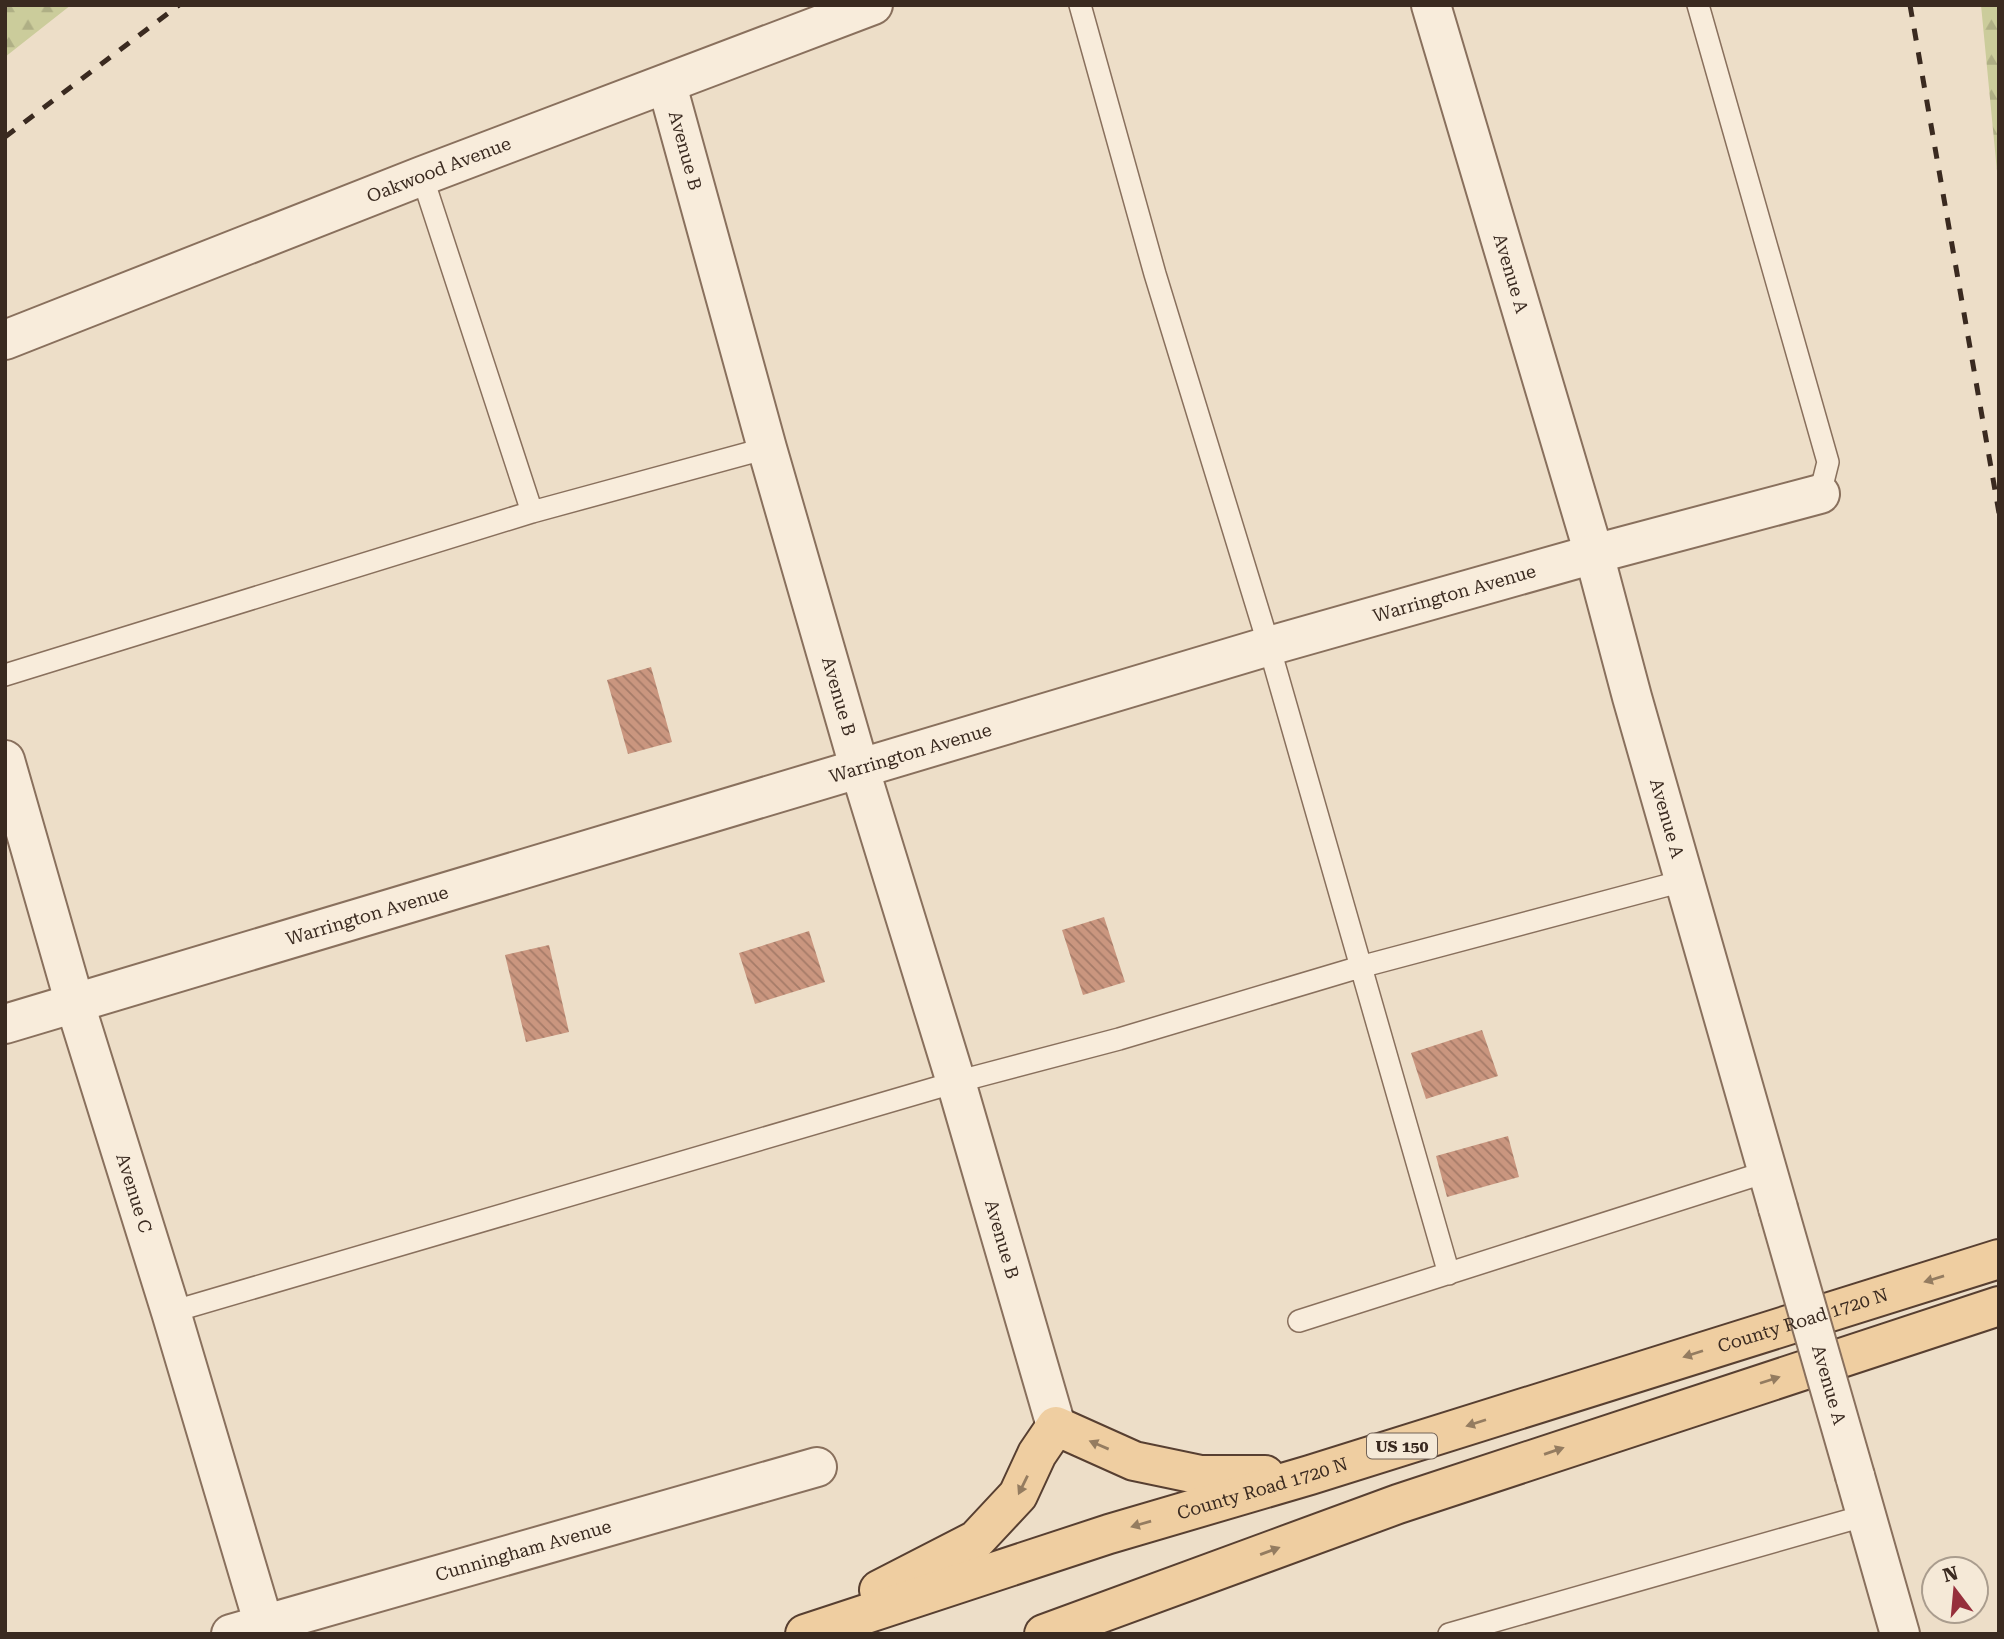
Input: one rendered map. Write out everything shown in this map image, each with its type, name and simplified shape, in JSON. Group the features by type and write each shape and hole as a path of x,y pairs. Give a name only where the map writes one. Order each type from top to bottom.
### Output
{"main road":[{"name":"County Road 1720 N","path":"805,1634 1109,1534 1310,1475 1999,1259"},
{"path":"1044,1634 1411,1499 1999,1306"},
{"path":"793,1634 976,1540 1018,1495 1037,1454 1056,1426 1134,1461 1200,1475 1310,1475"},
{"path":"1121,1634 1206,1574"}],"street":[{"name":"Oakwood Avenue","path":"5,340 422,176 873,5"},
{"name":"Avenue A","path":"1431,5 1594,554 1683,881 1899,1634"},
{"name":"Avenue B","path":"667,85 767,448 860,770 956,1082 1056,1426"},
{"name":"Warrington Avenue","path":"5,1024 1269,646 1594,554 1820,494"},
{"name":"Avenue C","path":"5,760 75,1004 171,1312 248,1630"},
{"name":"Cunningham Avenue","path":"248,1630 817,1467"}],"lane":[{"path":"1080,5 1155,274 1269,646 1449,1274"},
{"path":"1698,5 1828,462 1820,494"},
{"path":"422,176 532,512"},
{"path":"5,675 532,512 767,448"},
{"path":"171,1312 956,1082 1119,1039 1360,967 1683,881"},
{"path":"1299,1321 1766,1172"},
{"path":"1449,1634 1867,1515"}],"green space":[{"path":"5,5 71,5 5,57"},
{"path":"1981,5 1999,5 1999,192"}],"building":[{"path":"651,667 672,742 628,754 607,680"},
{"path":"1104,917 1125,982 1083,995 1062,930"},
{"path":"809,931 825,982 755,1004 739,953"},
{"path":"549,945 569,1032 526,1042 505,955"},
{"path":"1482,1030 1498,1076 1426,1099 1411,1053"},
{"path":"1508,1136 1519,1177 1447,1197 1436,1156"}],"railway":[{"path":"5,137 179,5"},
{"path":"1910,5 1999,513"}]}
